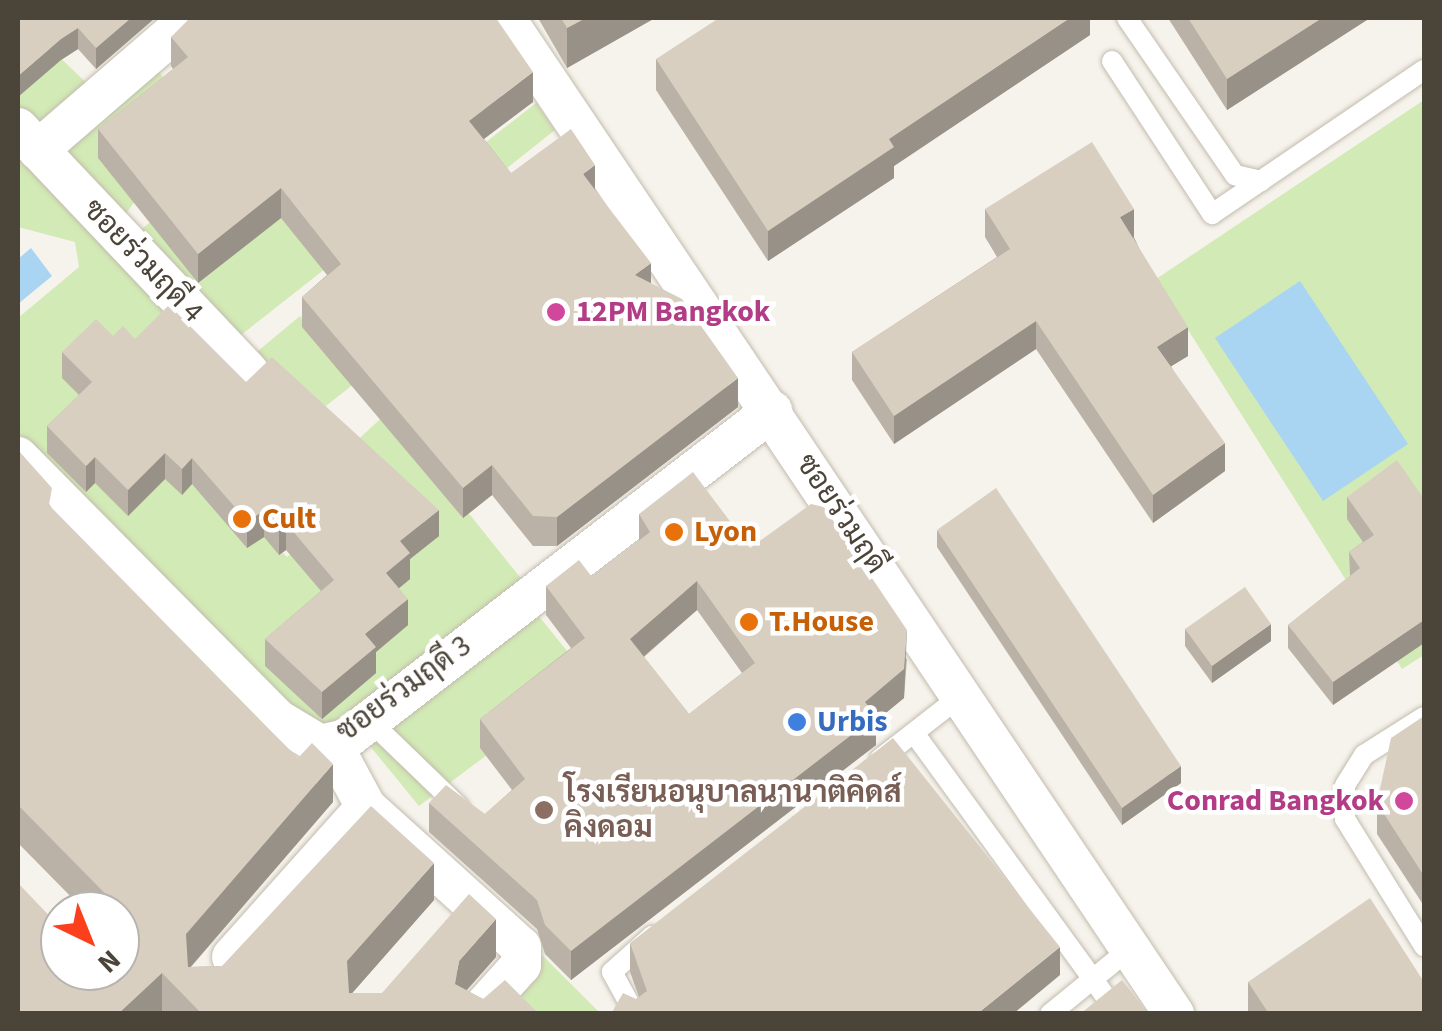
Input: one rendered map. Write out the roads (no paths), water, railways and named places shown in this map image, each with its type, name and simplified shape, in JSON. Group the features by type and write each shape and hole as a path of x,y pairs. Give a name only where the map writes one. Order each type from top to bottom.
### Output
{"street":[{"name":"ซอยร่วมฤดี 4","path":"191,18 23,136 250,372"},
{"name":"ซอยร่วมฤดี","path":"504,18 1165,1000"},
{"name":"ซอยร่วมฤดี 3","path":"18,457 277,718 332,744 370,721 772,411"},
{"path":"332,744 366,806 455,912 521,948 521,965 477,1014"},
{"path":"204,988 366,806"}],"lane":[{"path":"1126,18 1235,175 1261,181"},
{"path":"1112,61 1212,214 1424,70"},
{"path":"867,768 962,695"},
{"path":"1424,717 1364,755 1345,786 1345,819 1424,946"},
{"path":"370,721 482,830"},
{"path":"914,732 1120,1014 1165,1000"},
{"path":"635,1014 612,972 680,914"},
{"path":"1050,1014 1131,948"}],"water":[{"path":"31,248 52,276 18,304 18,259"},
{"path":"1300,281 1408,444 1323,501 1215,338"}],"place":[{"name":"12PM Bangkok","path":"556,312"},
{"name":"Cult","path":"242,519"},
{"name":"Lyon","path":"674,532"},
{"name":"T.House","path":"749,622"},
{"name":"Urbis","path":"797,722"},
{"name":"Conrad Bangkok","path":"1404,801"},
{"name":"โรงเรียนอนุบาลนานาติคิดส์ คิงดอม","path":"544,810"}]}
